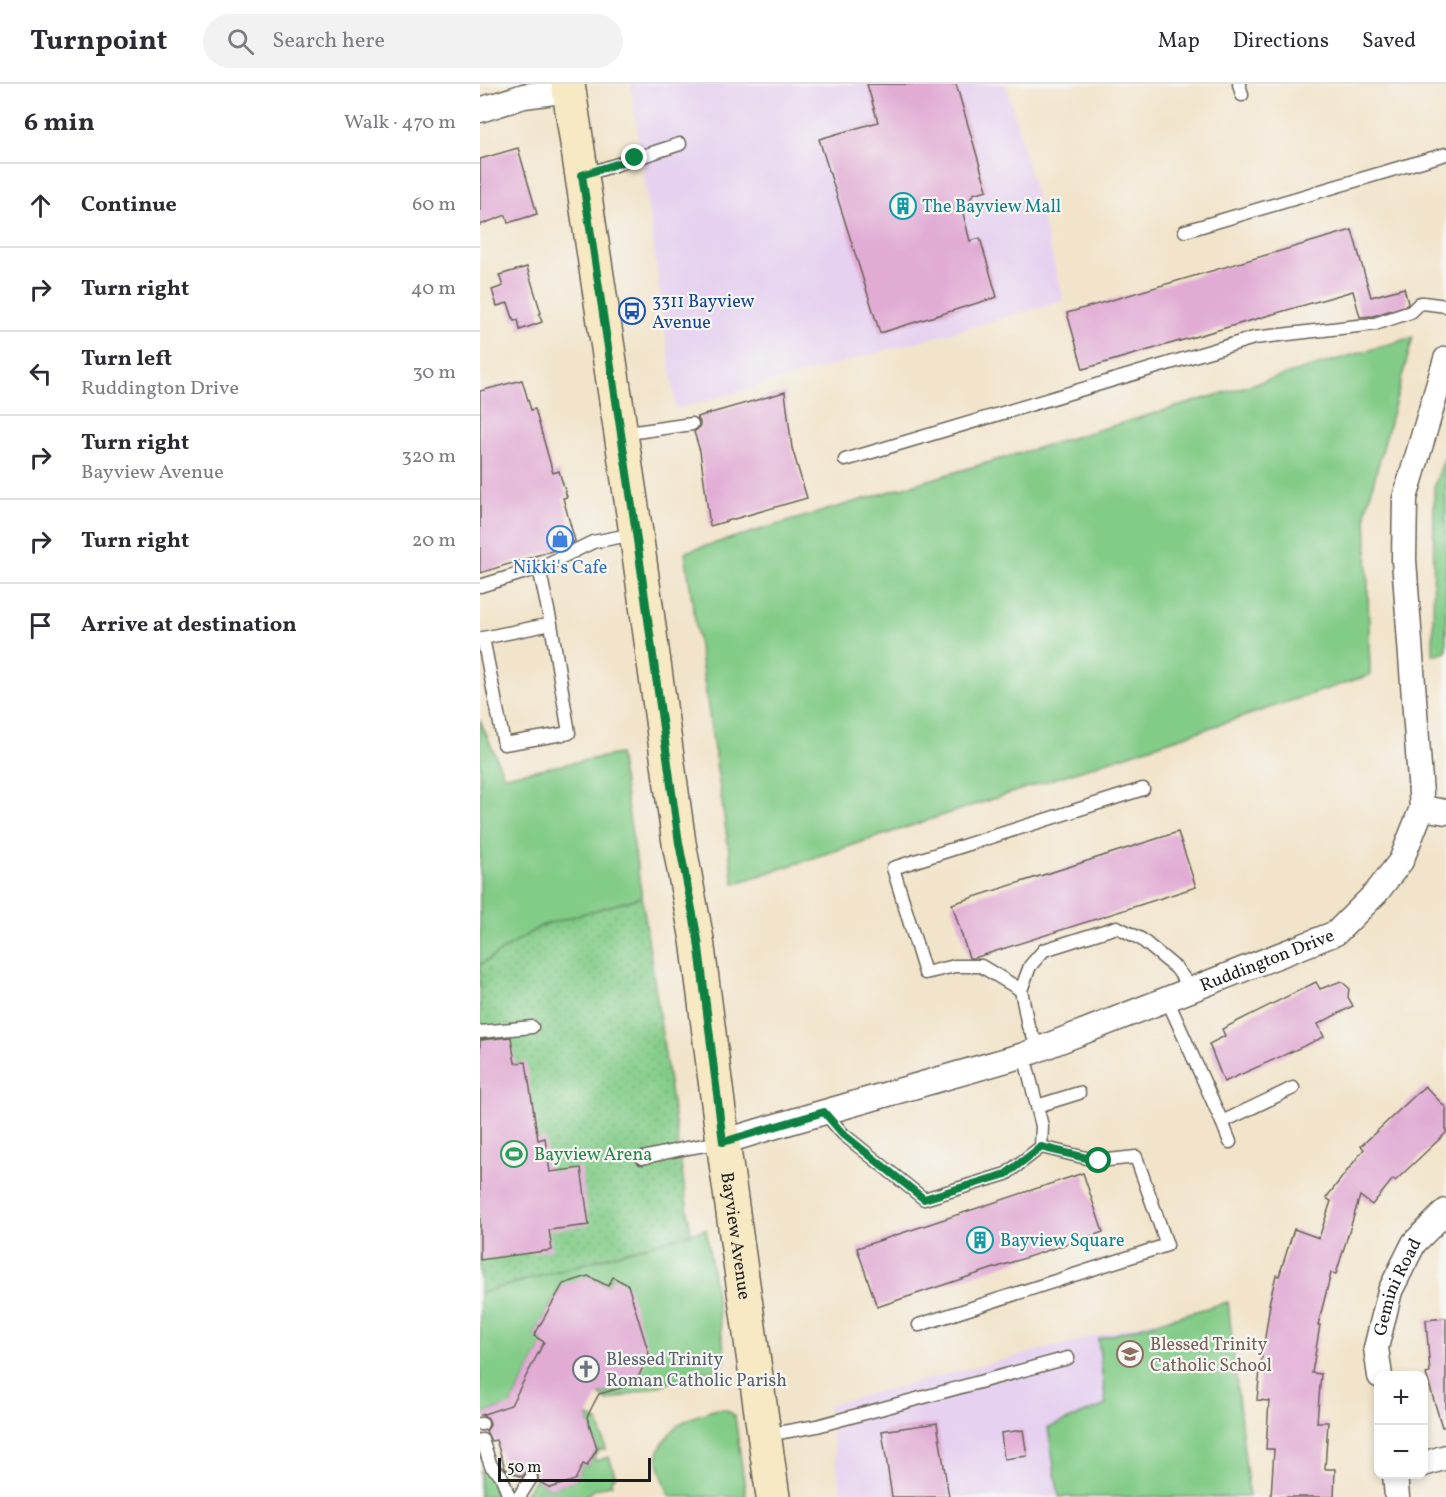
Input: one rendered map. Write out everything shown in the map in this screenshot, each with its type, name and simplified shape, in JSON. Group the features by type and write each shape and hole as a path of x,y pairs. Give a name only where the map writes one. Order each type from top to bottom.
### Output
{"main road":[{"name":"Bayview Avenue","path":"569,87 636,533 679,843 698,940 723,1142 772,1497"}],"street":[{"path":"480,110 524,96 569,87"},
{"name":"Ruddington Drive","path":"723,1142 1032,1052 1335,933 1376,893 1401,861 1422,808 1404,560 1405,498 1446,358"},
{"path":"1422,808 1446,812"},
{"name":"Gemini Road","path":"1379,1371 1376,1348 1390,1291 1414,1243 1446,1211"},
{"path":"1428,1463 1446,1457"},
{"path":"1395,1479 1396,1497"}],"lane":[{"path":"582,175 680,144"},
{"path":"1185,231 1446,154"},
{"path":"845,460 1254,338 1375,324 1411,312 1420,303 1446,306"},
{"path":"620,434 692,424"},
{"path":"480,586 539,568 593,542 636,533"},
{"path":"539,568 551,624 568,733 504,744 482,637 551,624"},
{"path":"1022,990 981,966 955,966 925,974 893,868 1143,789"},
{"path":"824,1112 843,1134 924,1199 1006,1174 1041,1147 1042,1126 1037,1106 1032,1052 1022,990 1030,966 1044,950 1117,927 1142,939 1176,968 1192,989"},
{"path":"1167,999 1230,1142"},
{"path":"480,1032 532,1027"},
{"path":"1222,1122 1293,1088"},
{"path":"1037,1106 1079,1093"},
{"path":"642,1158 723,1142"},
{"path":"919,1325 1167,1245 1136,1157 1099,1161 1041,1147"},
{"path":"765,1435 817,1426 1068,1358"},
{"path":"482,1440 491,1466 502,1476 509,1497"},
{"path":"519,1497 531,1478"}],"shaded area":[{"path":"631,84 1006,84 1064,301 676,409"},
{"name":"Blessed Trinity Catholic School","path":"1228,1302 1249,1497 842,1497 827,1405"}],"green space":[{"path":"1413,337 1366,510 1370,675 734,884 685,552"},
{"path":"1446,454 1446,652 1433,655 1434,487"},
{"path":"480,720 504,776 619,754 642,897 541,926 480,965"},
{"path":"642,897 691,1233 480,1293 480,965 541,926"},
{"path":"706,1229 725,1357 720,1368 608,1401 599,1395 635,1384 613,1277 608,1286 588,1276 560,1288 534,1336 544,1342 509,1408 480,1415 480,1293"},
{"path":"1228,1302 1249,1497 1059,1497 1048,1428 1106,1405 1098,1339"},
{"path":"717,1409 727,1410 735,1417 746,1497 670,1497 659,1466 660,1447 682,1422"},
{"path":"587,1416 598,1421 606,1449 598,1451 594,1457 596,1461 609,1457 615,1475 611,1480 612,1484 594,1490 585,1497 523,1497 535,1479 550,1488 575,1480 583,1464 587,1466 597,1449"},
{"path":"480,1470 492,1480 502,1497 480,1497"}],"building":[{"name":"The Bayview Mall","path":"867,84 956,84 987,190 973,194 963,213 970,241 980,238 997,297 880,333 819,139 878,122"},
{"path":"518,148 537,214 508,223 506,215 480,225 480,159"},
{"path":"1352,230 1371,297 1404,288 1407,305 1373,316 1360,317 1353,291 1083,369 1067,313"},
{"path":"527,267 542,322 520,330 518,320 514,321 508,303 497,306 492,290 503,286 499,275"},
{"path":"522,380 531,410 535,409 553,473 559,471 567,497 563,498 575,541 561,548 480,573 480,391"},
{"path":"785,392 792,448 807,498 710,526 700,451 694,432 700,427 697,417"},
{"path":"1178,832 1196,887 969,958 952,904"},
{"path":"1341,981 1349,988 1348,997 1353,1006 1318,1024 1324,1037 1224,1082 1209,1044 1225,1036 1222,1029 1316,982 1320,989"},
{"name":"Bayview Arena","path":"511,1037 515,1063 526,1062 538,1140 545,1138 550,1172 581,1168 589,1225 549,1230 552,1250 480,1260 480,1040"},
{"path":"1425,1086 1446,1108 1446,1133 1395,1181 1393,1179 1372,1205 1360,1196 1336,1274 1331,1273 1318,1325 1320,1325 1312,1373 1321,1374 1317,1422 1328,1422 1325,1469 1335,1469 1334,1497 1271,1497 1274,1449 1266,1449 1269,1401 1257,1400 1269,1304 1276,1275 1279,1276 1294,1229 1319,1238 1331,1201 1326,1198 1364,1149 1361,1146"},
{"name":"Bayview Square","path":"1083,1173 1103,1232 877,1307 857,1248"},
{"name":"Blessed Trinity Roman Catholic Parish","path":"588,1276 608,1286 613,1277 628,1285 649,1354 635,1384 599,1394 587,1417 597,1449 587,1466 583,1464 575,1480 550,1488 538,1481 535,1471 528,1470 522,1477 505,1468 496,1440 491,1441 486,1431 490,1425 489,1420 481,1415 511,1405 544,1342 534,1336 563,1284"},
{"path":"1446,1318 1446,1426 1442,1427 1428,1381 1428,1374 1430,1373 1426,1320"},
{"path":"937,1423 949,1497 892,1497 882,1431"},
{"path":"1023,1430 1027,1456 1004,1459 1001,1433"}],"place":[{"name":"The Bayview Mall","path":"903,206"},
{"name":"3311 Bayview Avenue","path":"632,311"},
{"name":"Nikki's Cafe","path":"560,539"},
{"name":"Bayview Arena","path":"514,1154"},
{"name":"Bayview Square","path":"980,1240"},
{"name":"Blessed Trinity Catholic School","path":"1130,1354"},
{"name":"Blessed Trinity Roman Catholic Parish","path":"586,1369"}],"route":[{"path":"635,158 582,175 636,533 679,843 698,940 723,1142 824,1112 843,1134 924,1199 1006,1174 1041,1147 1099,1161"}]}
